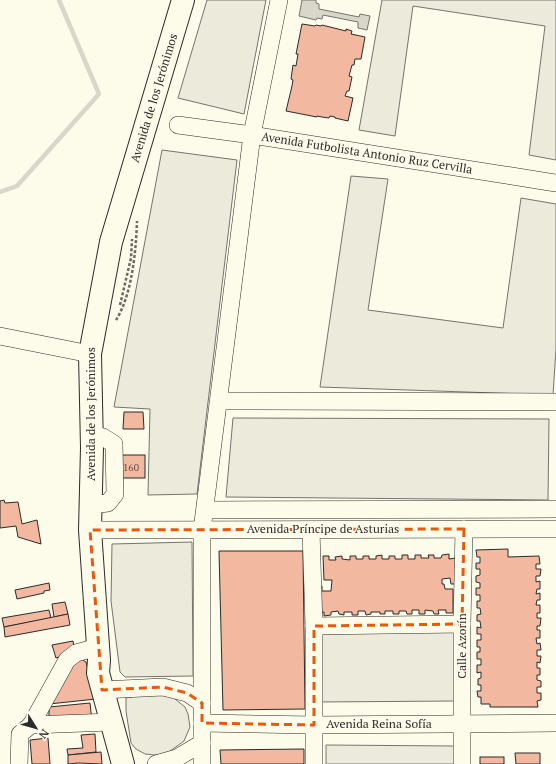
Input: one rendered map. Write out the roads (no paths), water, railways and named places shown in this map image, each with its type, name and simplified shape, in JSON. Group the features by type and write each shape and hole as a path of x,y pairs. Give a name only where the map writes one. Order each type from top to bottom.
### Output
{"main road":[{"name":"Avenida de los Jerónimos","path":"123,764 98,673 98,647 90,530 90,354 112,242 183,0"}],"street":[{"path":"202,764 202,530 206,510 252,135 279,0"},
{"name":"Avenida Futbolista Antonio Ruz Cervilla","path":"178,125 252,135 556,183"},
{"path":"0,336 90,354"},
{"path":"219,401 556,402"},
{"name":"Avenida Príncipe de Asturias","path":"206,510 556,509"},
{"name":"Calle Azorín","path":"462,764 464,529"},
{"name":"Avenida Príncipe de Asturias","path":"90,530 556,529"},
{"path":"311,530 314,626 314,764"},
{"path":"314,626 462,624"},
{"path":"19,764 20,734 31,725 67,660 76,653 98,647"},
{"path":"102,690 163,687 186,693 202,703"},
{"path":"31,725 111,722"},
{"name":"Avenida Reina Sofía","path":"202,723 556,723"},
{"path":"156,764 177,758 202,743"}],"waterway":[{"path":"0,192 17,186 99,94 59,0"}]}
